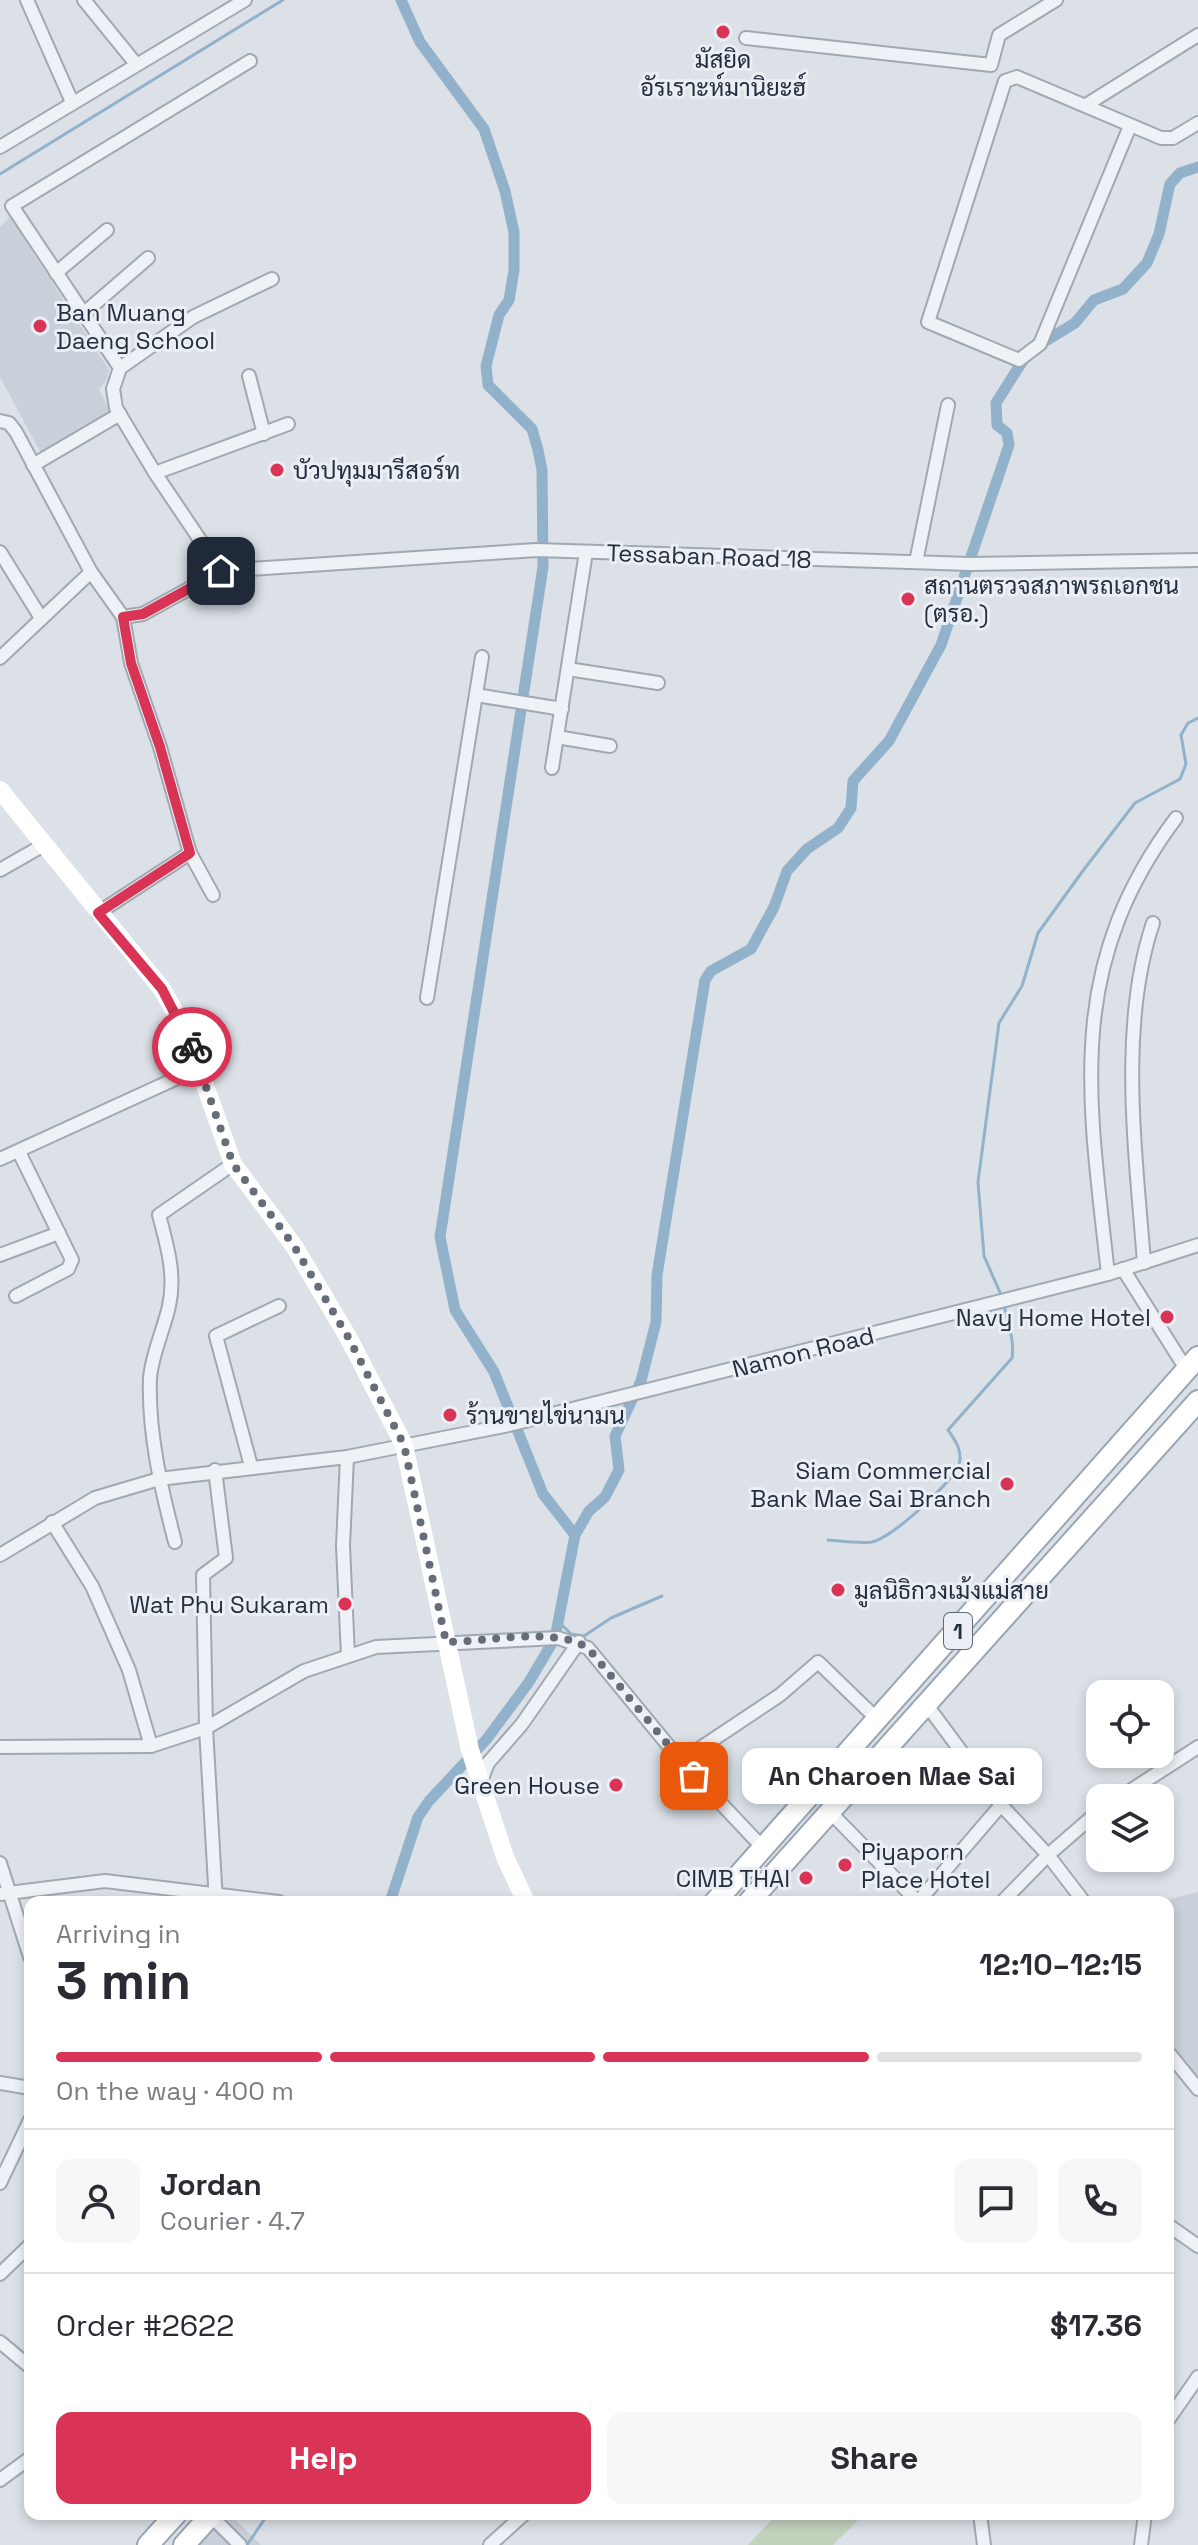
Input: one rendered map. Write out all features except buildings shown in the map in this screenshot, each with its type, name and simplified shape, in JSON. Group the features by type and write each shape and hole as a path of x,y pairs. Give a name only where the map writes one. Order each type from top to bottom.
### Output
{"main road":[{"name":"1","path":"720,1896 1192,1363"},
{"name":"1","path":"754,1896 1198,1401"},
{"path":"908,1687 926,1704"},
{"path":"878,1720 896,1737"},
{"path":"148,2545 171,2520"},
{"path":"184,2545 206,2520"}],"street":[{"path":"27,0 72,102"},
{"path":"84,0 136,64"},
{"path":"0,147 245,0"},
{"path":"746,38 991,65 999,35 1056,0"},
{"path":"1086,105 1198,35"},
{"path":"0,218 12,206 250,61"},
{"path":"1130,126 1040,344 1019,360 928,322 927,314 1005,81 1017,77 1161,138 1173,138 1198,123"},
{"path":"12,206 120,368"},
{"path":"56,273 107,230"},
{"path":"83,314 148,258"},
{"path":"123,617 143,614 221,571 155,473 120,414 113,389 120,368 193,317 272,279"},
{"path":"249,376 264,434"},
{"path":"916,562 948,405"},
{"path":"33,465 120,414"},
{"path":"0,421 9,423 16,432 91,572 123,617 131,663 160,747 190,853 213,895"},
{"path":"155,473 288,424"},
{"name":"Tessaban Road 18","path":"221,571 543,550 976,564 1198,560"},
{"path":"0,552 41,618"},
{"path":"552,768 586,552"},
{"path":"0,658 91,572"},
{"path":"427,998 482,657"},
{"path":"568,669 658,683"},
{"path":"476,695 562,709"},
{"path":"557,737 610,746"},
{"path":"0,790 42,846 162,989 186,1032 233,1164 294,1246 348,1337 404,1445 470,1750 505,1857 523,1896"},
{"path":"1108,1274 1089,1074 1098,988 1106,952 1129,893 1151,852 1176,818"},
{"path":"0,870 42,846"},
{"path":"98,913 190,853"},
{"path":"1144,1263 1137,1164 1135,1007 1140,960 1153,923"},
{"path":"2,1154 19,1152 199,1068"},
{"path":"16,1296 72,1266 19,1152"},
{"path":"175,1542 159,1479 150,1375 170,1303 171,1265 159,1215 233,1164"},
{"path":"0,1255 59,1233"},
{"name":"Namon Road","path":"0,1555 95,1498 159,1479 215,1470 347,1457 513,1424 1108,1274 1198,1245"},
{"path":"1123,1269 1192,1363"},
{"path":"251,1466 216,1336 279,1306"},
{"path":"347,1457 343,1546 348,1656"},
{"path":"215,1470 226,1558 203,1575 206,1728 217,1896"},
{"path":"52,1522 92,1586 129,1670 151,1746"},
{"path":"479,1780 488,1763 528,1716 568,1640"},
{"path":"0,1747 151,1746 206,1728 304,1671 376,1647 446,1642 568,1640 588,1648 681,1761 763,1848"},
{"path":"681,1761 780,1695 818,1662 878,1720"},
{"path":"926,1704 1001,1805 1048,1855 1079,1896"},
{"path":"1141,1784 1198,1747"},
{"path":"923,1896 1001,1805"},
{"path":"830,1812 912,1896"},
{"path":"1008,1896 1086,1822"},
{"path":"0,1863 6,1894 24,1941"},
{"path":"6,1894 105,1881 198,1896"},
{"path":"1174,2059 1198,2089"},
{"path":"0,2083 24,2087"},
{"path":"0,2183 24,2133"},
{"path":"1174,2229 1198,2246"},
{"path":"0,2274 24,2251"},
{"path":"0,2342 24,2362"},
{"path":"1174,2411 1198,2377"},
{"path":"0,2480 24,2462"},
{"path":"216,2520 240,2545"},
{"path":"490,2545 517,2520"},
{"path":"981,2520 984,2545"},
{"path":"1141,2545 1144,2520"}],"shaded area":[{"name":"Ban Muang Daeng School","path":"10,217 109,370 106,381 99,389 110,412 41,453 0,377 0,227"},
{"path":"1198,1892 1198,2080 1174,2046 1174,1898"},
{"path":"221,2520 236,2520 261,2545 198,2545"}],"green space":[{"path":"771,2520 858,2520 833,2545 748,2545"}],"waterway":[{"path":"0,174 283,0"},
{"path":"401,0 420,42 484,129 505,191 514,232 514,270 509,300 499,315 486,366 488,385 532,429 542,470 543,567 440,1237 455,1310 494,1372 543,1494 575,1535"},
{"path":"392,1896 418,1817 486,1740 529,1682 555,1638 575,1535 589,1511 605,1497 619,1470 615,1436 641,1381 656,1322 657,1275 705,980 711,971 751,949 774,907 787,871 807,849 838,828 851,808 853,781 889,741 941,645 1009,445 1007,433 997,425 996,403 1029,351 1075,323 1094,300 1123,289 1147,263 1159,234 1170,184 1180,173 1198,167"},
{"path":"1002,1297 984,1256 978,1182 999,1023 1022,986 1038,933 1082,872 1135,803 1180,779 1186,764 1181,735 1188,723 1198,718"},
{"path":"828,1540 867,1543 881,1538 921,1508 954,1473 960,1455 948,1430 1012,1358 1012,1338 1004,1304"},
{"path":"559,1622 571,1634 584,1636 611,1618 662,1596"},
{"path":"247,2545 264,2520"}],"way so far":[{"path":"192,1047 233,1164 294,1246 348,1337 404,1445 446,1642 558,1638 579,1642 588,1648 694,1776"}],"place":[{"name":"มัสยิด อัรเราะห์มานิยะฮ์","path":"723,32"},
{"name":"Ban Muang Daeng School","path":"40,326"},
{"name":"บัวปทุมมารีสอร์ท","path":"277,470"},
{"name":"สถานตรวจสภาพรถเอกชน (ตรอ.)","path":"908,599"},
{"name":"Navy Home Hotel","path":"1167,1317"},
{"name":"ร้านขายไข่นามน","path":"450,1415"},
{"name":"Siam Commercial Bank Mae Sai Branch","path":"1007,1484"},
{"name":"มูลนิธิกวงเม้งแม่สาย","path":"838,1590"},
{"name":"Wat Phu Sukaram","path":"345,1604"},
{"name":"An Charoen Mae Sai","path":"694,1776"},
{"name":"Green House","path":"616,1785"},
{"name":"Piyaporn Place Hotel","path":"845,1865"},
{"name":"CIMB THAI","path":"806,1878"}],"route":[{"path":"192,1047 162,989 98,913 190,853 160,747 131,663 123,617 143,614 221,571"}]}
